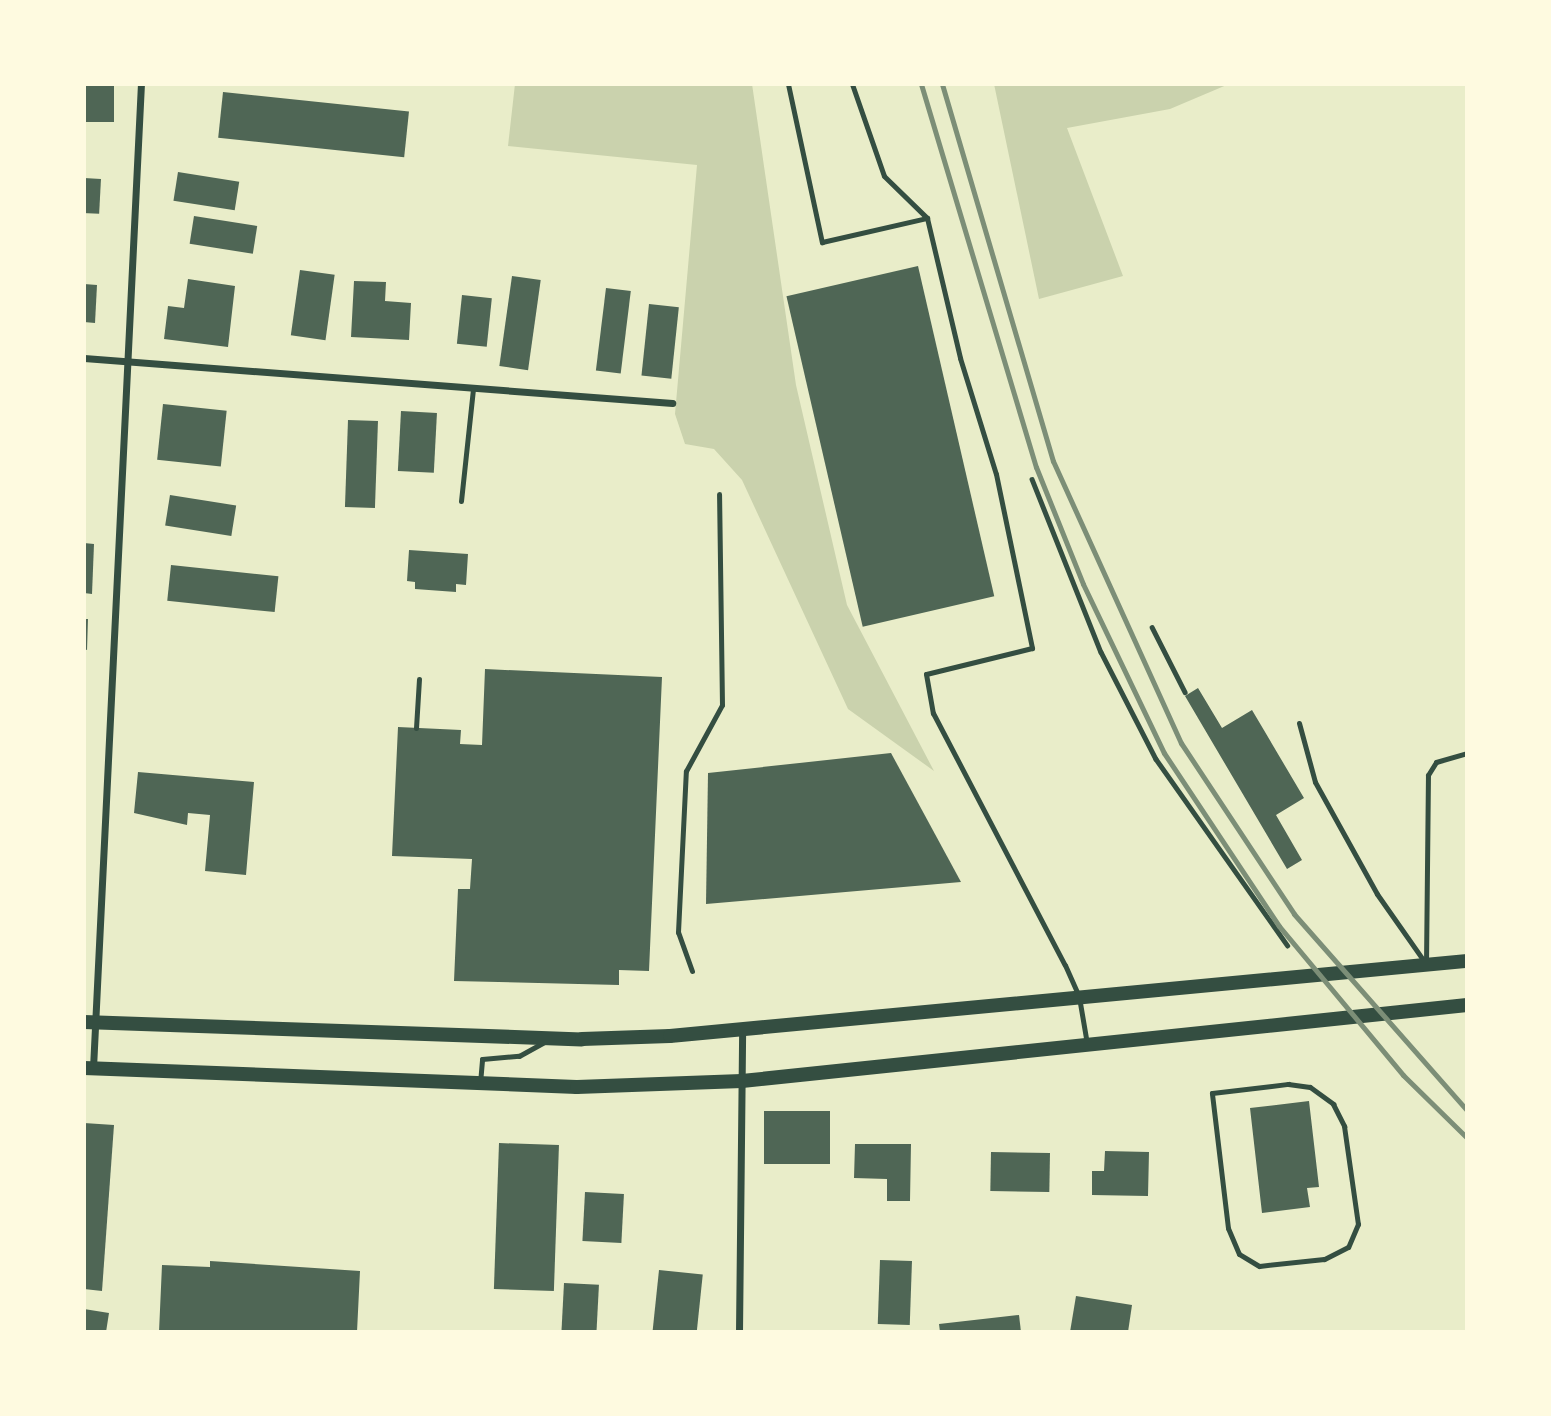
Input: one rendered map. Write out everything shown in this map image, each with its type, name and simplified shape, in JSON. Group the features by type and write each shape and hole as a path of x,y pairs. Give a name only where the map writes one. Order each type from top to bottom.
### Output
{"main road":[{"path":"89,1022 552,1038 742,1030 1467,961"},
{"path":"89,1068 480,1084 742,1081 1467,1005"}],"street":[{"path":"89,1068 89,1022 141,84"},
{"path":"84,358 672,403"},
{"path":"739,1332 742,1030"}],"lane":[{"path":"788,84 822,242 927,218"},
{"path":"852,84 884,176 927,218 960,358 996,474 1032,648 926,674 933,713 1079,998 1087,1044"},
{"path":"461,501 473,388"},
{"path":"692,971 678,932 685,771 722,705 719,494"},
{"path":"416,727 419,679"},
{"path":"1299,723 1315,782 1377,894 1426,964"},
{"path":"1426,964 1428,775 1436,762 1467,753"},
{"path":"480,1084 482,1059 519,1056 552,1038"},
{"path":"1310,1087 1333,1104 1343,1126 1356,1196 1358,1224 1348,1247 1324,1259 1259,1266 1239,1254 1228,1228 1212,1093 1310,1087"}],"path":[{"path":"1032,479 1101,652 1156,759 1287,945"},
{"path":"1152,627 1185,692"}],"green space":[{"path":"515,84 752,84 796,385 847,605 934,771 848,709 742,480 714,449 685,444 675,414 697,165 508,146"},
{"path":"994,84 1229,84 1170,109 1067,128 1123,276 1039,299"}],"building":[{"path":"84,84 114,84 114,122 84,122"},
{"path":"223,92 409,112 404,157 218,138"},
{"path":"178,172 239,182 235,210 173,201"},
{"path":"84,178 101,179 99,214 84,213"},
{"path":"194,216 257,226 253,254 190,244"},
{"path":"918,266 994,596 863,627 786,296"},
{"path":"300,270 335,275 325,340 291,335"},
{"path":"512,276 541,280 528,370 499,366"},
{"path":"188,279 235,286 228,347 164,339 168,306 184,308"},
{"path":"354,281 386,282 385,301 411,303 409,340 351,337"},
{"path":"84,284 97,285 95,323 84,322"},
{"path":"606,288 631,291 621,373 596,370"},
{"path":"462,295 492,298 487,347 457,344"},
{"path":"649,304 679,307 671,379 641,376"},
{"path":"163,404 227,411 221,466 157,460"},
{"path":"401,411 437,413 434,473 398,471"},
{"path":"348,420 378,421 375,508 345,507"},
{"path":"170,495 236,505 231,536 165,526"},
{"path":"84,543 94,544 92,594 84,593"},
{"path":"409,550 468,554 466,585 456,584 456,592 415,589 415,582 407,581"},
{"path":"171,565 278,576 275,612 167,601"},
{"path":"84,619 88,619 87,650 84,649"},
{"path":"485,669 662,677 649,971 619,970 619,985 454,981 458,889 470,889 472,859 392,856 398,727 461,730 460,744 482,745"},
{"path":"1198,688 1222,728 1252,710 1304,798 1276,815 1302,860 1287,869 1185,696"},
{"path":"891,753 961,882 706,904 708,773"},
{"path":"138,772 254,782 246,875 205,871 210,815 188,813 187,825 134,813"},
{"path":"1309,1101 1319,1187 1307,1188 1310,1207 1262,1213 1250,1108"},
{"path":"764,1111 830,1111 830,1164 764,1164"},
{"path":"84,1123 114,1125 102,1291 84,1289"},
{"path":"499,1143 559,1145 554,1291 494,1289"},
{"path":"855,1144 911,1144 910,1201 887,1201 887,1179 854,1178"},
{"path":"1105,1151 1149,1152 1148,1196 1092,1195 1092,1171 1104,1171"},
{"path":"991,1152 1050,1153 1049,1192 990,1191"},
{"path":"585,1192 624,1194 621,1243 582,1241"},
{"path":"880,1260 912,1261 910,1325 878,1324"},
{"path":"210,1261 360,1271 357,1332 159,1332 162,1265 210,1267"},
{"path":"659,1270 703,1275 697,1332 653,1332"},
{"path":"564,1283 599,1285 596,1332 562,1330"},
{"path":"1076,1296 1132,1305 1128,1332 1070,1332"},
{"path":"84,1309 109,1313 106,1332 84,1332"},
{"path":"1019,1315 1021,1332 940,1332 939,1324"}],"railway":[{"path":"921,84 1036,467 1083,584 1164,753 1279,926 1403,1075 1467,1138"},
{"path":"942,84 1053,461 1181,743 1294,914 1467,1110"}]}
